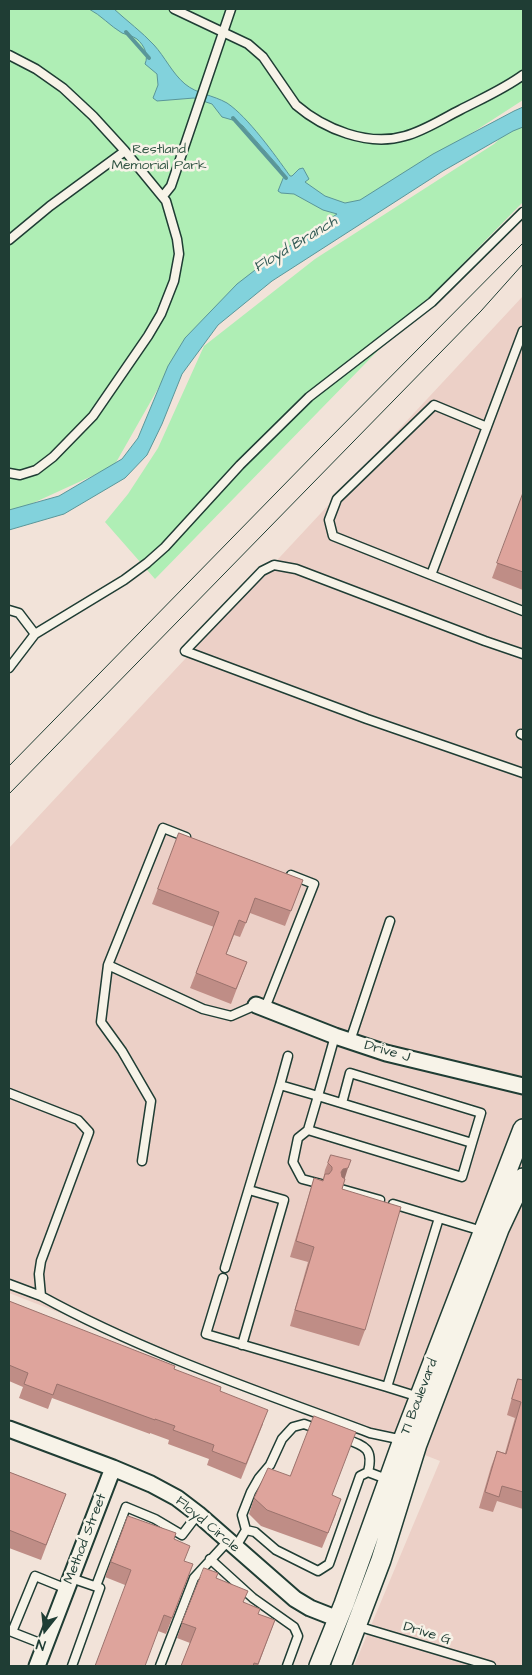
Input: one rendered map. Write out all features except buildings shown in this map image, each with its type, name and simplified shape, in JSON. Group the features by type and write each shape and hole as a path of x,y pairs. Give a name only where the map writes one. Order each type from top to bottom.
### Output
{"street":[{"name":"Drive J","path":"260,1006 386,1053 523,1086"},
{"name":"TI Boulevard","path":"340,1666 357,1626 390,1534 401,1491 419,1397 523,1129"},
{"name":"TI Boulevard","path":"318,1666 364,1551 389,1480 410,1442 499,1229 523,1178"},
{"name":"Floyd Circle","path":"9,1430 113,1468 177,1498 295,1598 310,1608 338,1619"},
{"name":"Method Street","path":"37,1666 113,1468"},
{"path":"338,1619 357,1626"}],"lane":[{"path":"174,9 241,39 257,51 302,110 320,121 362,138 391,139 415,133 506,87 523,75"},
{"path":"163,196 171,186 231,9"},
{"path":"9,55 36,69 63,88 93,116 125,151 163,196 178,239 179,254 174,281 161,314 93,416 53,457 36,470 20,475 9,473"},
{"path":"9,240 50,206 125,151"},
{"path":"9,668 35,634 124,580 147,563 240,464 309,397 432,302 523,212"},
{"path":"431,575 523,330"},
{"path":"487,427 434,405 337,499 329,520 333,536 523,611"},
{"path":"523,654 485,642 296,569 274,565 262,571 186,651 367,719 523,773"},
{"path":"9,610 19,614 35,634"},
{"path":"142,1161 151,1101 122,1051 101,1022 108,965 163,828 190,838"},
{"path":"108,965 203,1009 231,1016 260,1006 314,884 279,871"},
{"path":"321,1184 302,1179 294,1162 298,1138 308,1130 318,1096 390,921"},
{"path":"225,1268 288,1056"},
{"path":"308,1130 462,1177 481,1113 350,1073 342,1103"},
{"path":"280,1085 472,1143"},
{"path":"9,1093 78,1120 90,1132 41,1261 38,1274 40,1296"},
{"path":"341,1189 484,1231"},
{"path":"242,1345 284,1200 249,1190"},
{"path":"387,1387 439,1218"},
{"path":"223,1278 206,1334 419,1397"},
{"path":"9,1284 40,1296 89,1322 151,1350 370,1433 410,1442"},
{"path":"246,1530 242,1515 251,1492 259,1478 270,1465 282,1439 293,1427 304,1424 322,1431"},
{"path":"332,1434 359,1444 368,1451 371,1458 368,1472"},
{"path":"246,1530 256,1532 276,1550 318,1571 330,1564 360,1476 368,1472 389,1480"},
{"path":"96,1586 126,1507 156,1519 182,1535 198,1514"},
{"path":"160,1666 194,1578 210,1559 232,1545 246,1530"},
{"path":"210,1559 253,1598 294,1627 298,1636 287,1666"},
{"path":"45,1645 12,1632 34,1576 69,1584 100,1588 72,1666"},
{"name":"Drive G","path":"357,1626 490,1666"}],"shaded area":[{"path":"523,296 523,1666 354,1666 440,1461 9,1293 9,848"}],"green space":[{"name":"Restland Memorial Park","path":"9,9 523,9 523,100 251,276 203,323 160,385 114,466 9,514"},
{"path":"523,117 523,202 155,579 105,522 128,494 158,448 204,346 315,259 494,144"}],"water":[{"name":"Floyd Branch","path":"89,9 114,9 154,45 185,84 195,90 222,100 244,117 290,176 303,168 309,179 305,182 325,196 345,203 360,200 433,154 523,107 523,127 443,171 272,281 218,325 182,374 147,455 125,478 64,514 9,530 9,510 59,496 122,459 138,438 168,366 185,338 237,284 337,214 323,210 294,194 278,191 284,176 279,167 243,126 236,121 222,117 212,104 194,98 157,101 153,98 158,85 157,74 145,64 146,54 140,41 122,33"}],"waterway":[{"path":"126,32 149,58"},
{"path":"233,118 286,178"}],"tram line":[{"path":"9,766 523,243"},
{"path":"9,794 481,311 523,264"}]}
